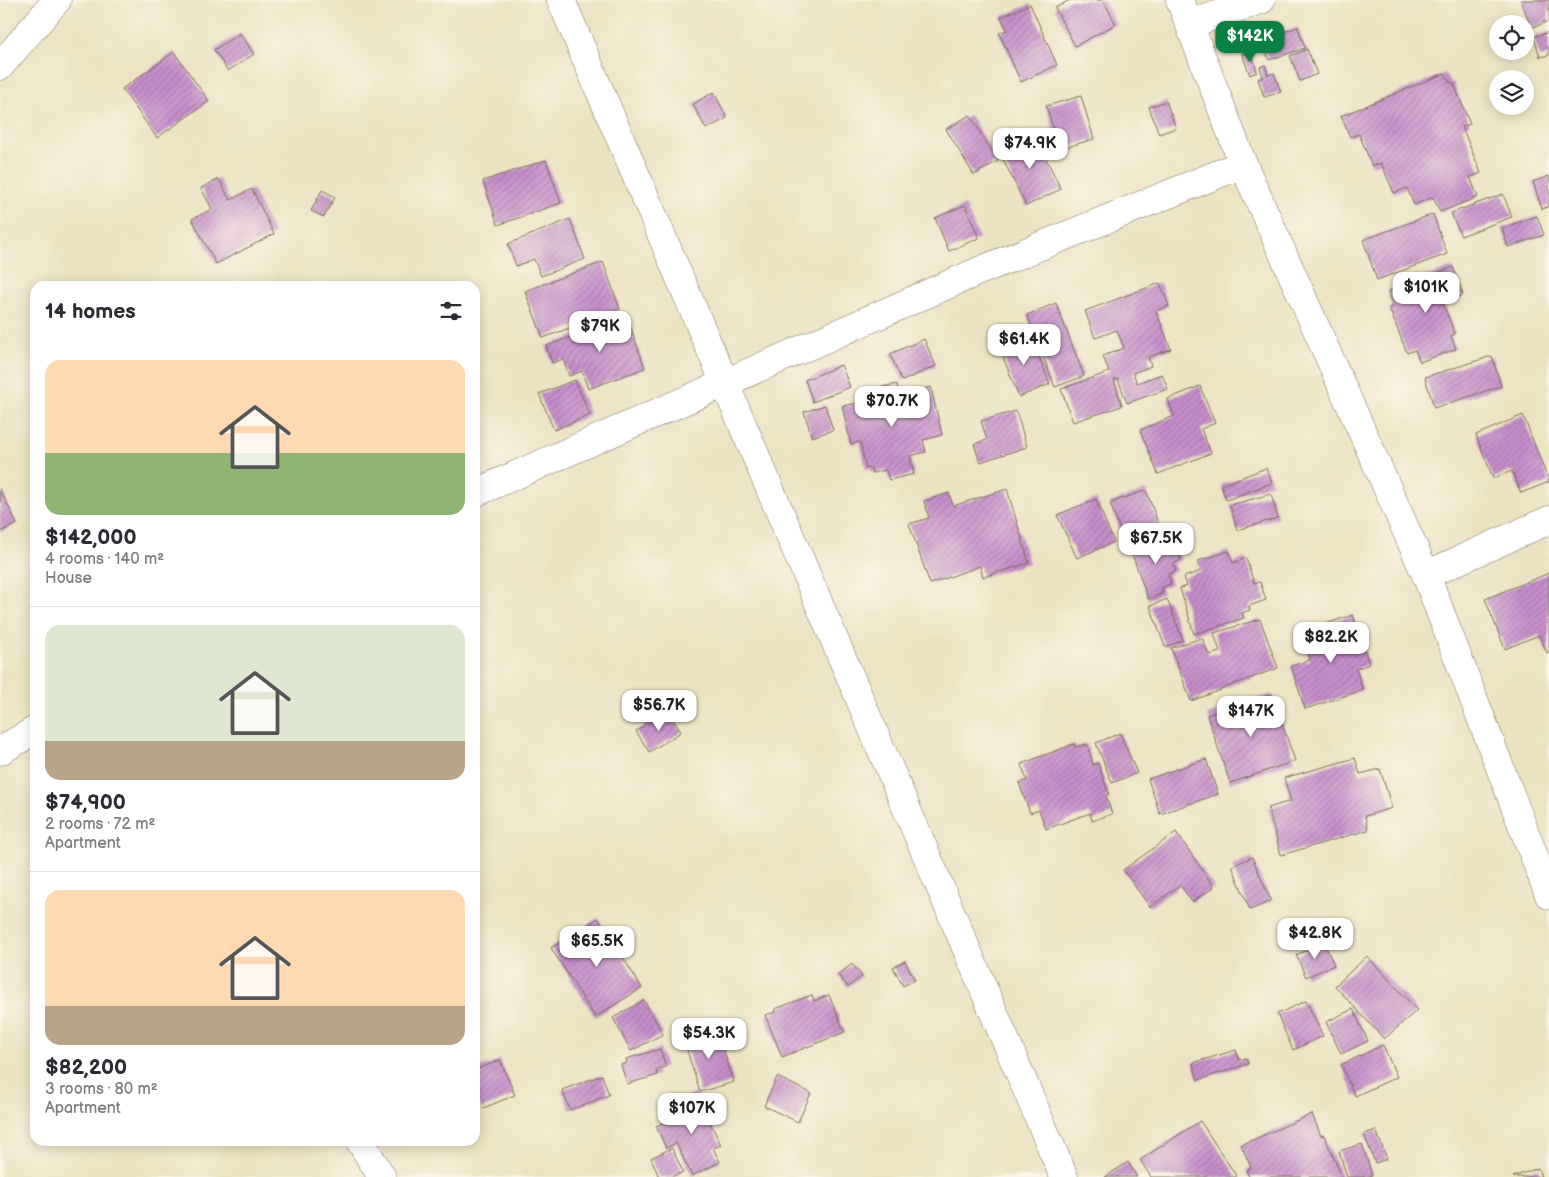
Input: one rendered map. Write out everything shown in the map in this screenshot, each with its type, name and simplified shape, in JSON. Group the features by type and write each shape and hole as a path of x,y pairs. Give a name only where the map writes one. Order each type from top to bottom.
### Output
{"street":[{"path":"0,66 57,0"},
{"path":"561,0 1064,1177"},
{"path":"1261,0 1185,12 1243,164 1426,575 1549,895"},
{"path":"480,491 979,271 1243,164"},
{"path":"1426,575 1549,520"},
{"path":"0,751 30,733"},
{"path":"363,1146 382,1177"}],"building":[{"path":"1070,0 1103,0 1116,24 1075,46 1055,8"},
{"path":"1521,0 1549,0 1549,21 1534,27 1534,15 1526,15"},
{"path":"1030,4 1057,65 1021,82 999,33 1007,30 1001,17"},
{"path":"1298,27 1305,48 1269,60 1262,39"},
{"path":"1549,32 1549,55 1540,57 1534,37"},
{"path":"240,33 254,54 228,71 214,50"},
{"path":"1307,49 1317,74 1300,81 1290,56"},
{"path":"1251,51 1257,72 1250,75 1242,54"},
{"path":"174,52 209,101 157,138 122,89"},
{"path":"1265,65 1268,75 1274,73 1281,92 1264,97 1258,79 1263,77 1260,67"},
{"path":"1445,73 1450,83 1453,82 1470,124 1462,127 1481,173 1470,177 1478,197 1440,212 1433,197 1414,205 1407,188 1394,193 1381,163 1372,166 1359,134 1350,137 1341,116"},
{"path":"714,92 727,118 706,129 693,104"},
{"path":"1081,96 1094,139 1060,149 1046,106"},
{"path":"1166,101 1176,128 1159,134 1149,107"},
{"path":"970,115 998,161 974,175 946,129"},
{"path":"1034,134 1061,189 1026,206 999,151"},
{"path":"546,160 561,203 498,225 483,181"},
{"path":"1549,176 1549,206 1542,209 1533,182"},
{"path":"219,179 230,200 252,189 274,234 216,264 192,219 212,209 201,188"},
{"path":"322,190 335,197 324,217 311,211"},
{"path":"1503,194 1512,217 1461,236 1451,213"},
{"path":"965,205 979,238 949,251 935,218"},
{"path":"1433,214 1447,254 1377,280 1363,240"},
{"path":"1537,216 1544,235 1508,247 1502,228"},
{"path":"570,219 585,259 541,276 534,259 516,266 508,244"},
{"path":"603,262 620,309 543,338 525,291"},
{"path":"1453,267 1463,295 1443,303 1455,334 1451,336 1456,349 1420,362 1415,350 1407,353 1389,308 1393,307 1388,291"},
{"path":"1160,283 1169,306 1156,311 1171,349 1148,357 1151,366 1133,373 1137,383 1162,374 1168,389 1127,403 1118,379 1114,380 1122,406 1073,422 1061,389 1109,372 1103,356 1124,348 1117,330 1095,338 1085,311"},
{"path":"1056,303 1084,376 1055,387 1027,315"},
{"path":"627,317 645,368 588,389 582,371 569,376 563,359 552,363 546,346"},
{"path":"1030,334 1050,384 1019,397 999,347"},
{"path":"924,339 936,366 902,381 890,354"},
{"path":"1492,356 1501,386 1434,408 1425,377"},
{"path":"841,365 850,387 813,402 805,380"},
{"path":"575,380 590,415 554,430 539,394"},
{"path":"897,384 899,395 931,387 942,435 923,440 926,452 910,456 914,474 889,480 886,470 872,473 871,468 866,469 860,442 851,444 842,406 864,402 861,391"},
{"path":"1200,386 1215,423 1201,429 1211,453 1158,474 1140,430 1174,416 1168,399"},
{"path":"825,405 833,430 812,437 804,412"},
{"path":"1016,411 1027,447 980,462 974,444 987,440 981,421"},
{"path":"1523,415 1549,482 1521,493 1512,471 1493,478 1476,435"},
{"path":"1266,468 1272,483 1226,500 1221,485"},
{"path":"0,489 17,524 0,532"},
{"path":"1007,489 1029,563 983,577 980,566 930,584 909,524 929,518 924,501 949,493 953,506"},
{"path":"1146,490 1162,534 1126,546 1110,503"},
{"path":"1271,494 1278,518 1237,530 1230,505"},
{"path":"1096,499 1114,542 1077,558 1057,515"},
{"path":"1172,535 1181,560 1173,564 1176,571 1168,574 1171,584 1161,588 1163,593 1148,599 1131,551"},
{"path":"1229,551 1233,563 1246,558 1254,583 1260,582 1266,600 1249,606 1250,610 1242,613 1244,618 1194,634 1180,588 1187,586 1184,577 1201,571 1198,561"},
{"path":"1549,573 1549,652 1547,653 1539,635 1505,649 1485,599"},
{"path":"1167,599 1183,640 1165,647 1150,606"},
{"path":"1353,615 1369,664 1356,669 1363,690 1305,709 1291,666 1310,660 1305,643 1317,640 1313,628"},
{"path":"1260,619 1278,668 1191,701 1171,648 1202,638 1209,655 1220,652 1214,633"},
{"path":"1272,694 1295,761 1230,783 1207,715"},
{"path":"668,711 681,732 649,752 636,731"},
{"path":"1120,733 1137,773 1112,783 1096,743"},
{"path":"1074,744 1075,747 1087,744 1093,765 1098,763 1109,794 1106,796 1112,814 1092,821 1090,813 1046,829 1039,810 1030,813 1019,783 1027,780 1021,764"},
{"path":"1355,758 1360,774 1380,769 1392,808 1365,816 1368,830 1281,855 1268,808 1291,801 1284,778"},
{"path":"1206,759 1218,794 1160,814 1148,779"},
{"path":"1176,832 1214,887 1192,902 1180,885 1150,907 1123,870"},
{"path":"1252,857 1271,901 1250,910 1232,866"},
{"path":"598,918 642,988 595,1017 551,948"},
{"path":"1324,943 1334,965 1306,977 1296,955"},
{"path":"1367,956 1417,1010 1384,1039 1335,986"},
{"path":"905,961 915,980 903,986 893,967"},
{"path":"852,964 862,976 848,987 838,975"},
{"path":"812,995 814,1001 829,995 845,1032 782,1057 765,1015 776,1012 775,1009"},
{"path":"644,1000 663,1034 631,1051 613,1018"},
{"path":"1306,1001 1323,1036 1293,1050 1277,1014"},
{"path":"1353,1009 1368,1041 1341,1054 1326,1022"},
{"path":"716,1027 734,1082 700,1092 684,1041 695,1037 694,1034"},
{"path":"1383,1045 1397,1077 1355,1096 1341,1065"},
{"path":"660,1049 666,1067 656,1070 658,1075 627,1084 621,1065 627,1063 626,1059"},
{"path":"1236,1050 1239,1060 1246,1058 1248,1064 1198,1080 1193,1063"},
{"path":"500,1060 515,1095 481,1109 480,1068"},
{"path":"602,1075 609,1095 570,1110 562,1090"},
{"path":"777,1077 811,1093 798,1122 764,1106"},
{"path":"696,1093 721,1145 713,1148 720,1162 692,1176 676,1143 666,1148 656,1126 681,1114 676,1102"},
{"path":"1312,1114 1321,1136 1324,1135 1342,1177 1249,1177 1246,1170 1251,1167 1241,1145"},
{"path":"1200,1121 1237,1177 1151,1177 1140,1160"},
{"path":"1376,1130 1387,1159 1375,1163 1364,1134"},
{"path":"1362,1144 1372,1175 1367,1177 1347,1177 1339,1151"},
{"path":"672,1148 683,1172 671,1177 659,1177 651,1158"},
{"path":"1128,1162 1137,1177 1105,1177"},
{"path":"1538,1168 1541,1177 1513,1177"}]}
